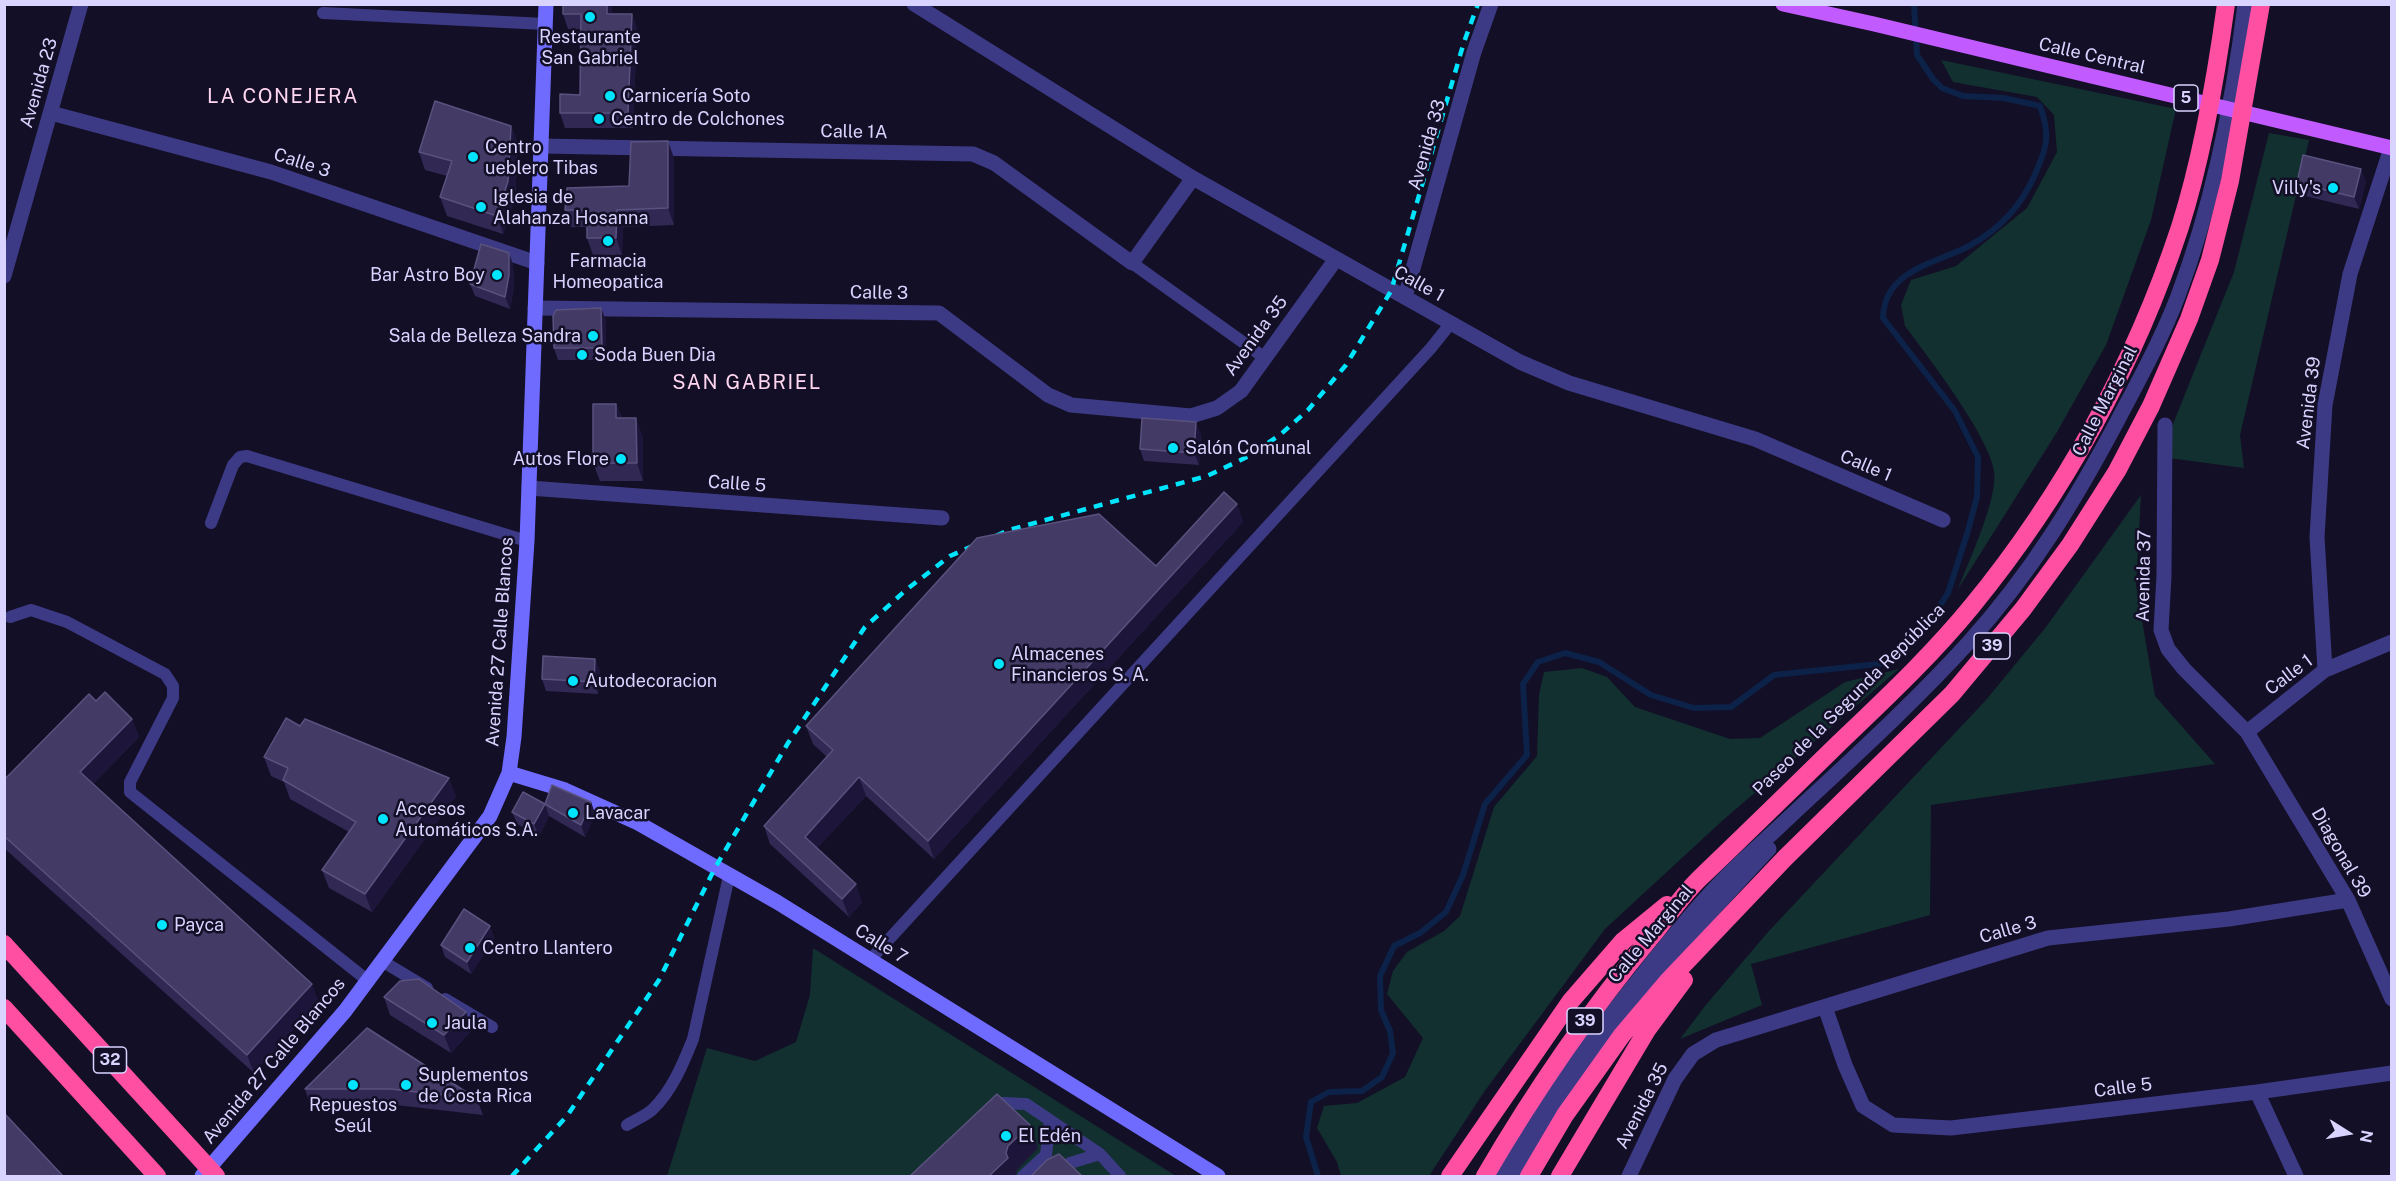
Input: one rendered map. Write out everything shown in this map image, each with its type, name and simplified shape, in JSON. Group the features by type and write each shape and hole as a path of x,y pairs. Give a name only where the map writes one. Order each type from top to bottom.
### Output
{"highway":[{"name":"Paseo de la Segunda República","path":"1485,1176 1561,1053 1605,993 1701,877 1904,681 1971,607 2028,534 2077,457 2148,311 2180,227 2200,147 2226,4"},
{"name":"39","path":"1529,1176 1565,1115 1622,1035 1667,982 1727,922 1785,858 1952,694 2070,545 2117,471 2156,395 2189,319 2210,260 2230,181 2261,4"},
{"path":"1450,1176 1570,1002 1593,974 1623,941 1701,877"},
{"path":"1560,1176 1647,1030 1727,922"},
{"name":"32","path":"4,944 216,1176"},
{"name":"32","path":"4,1008 157,1176"}],"main road":[{"name":"Avenida 27 Calle Blancos","path":"202,1176 345,1011 490,816 509,773 514,737 527,541 546,4"},
{"name":"Calle Central","path":"1783,4 2391,148"},
{"name":"Calle 7","path":"509,773 564,790 638,823 777,902 1218,1176"}],"street":[{"name":"Avenida 23","path":"4,276 81,4"},
{"name":"Calle 1","path":"914,4 1193,178 1520,363 1569,383 1755,440 1943,520"},
{"name":"Avenida 33","path":"1405,297 1474,52 1491,4"},
{"name":"Calle Marginal","path":"1502,1176 1593,1037 1718,885 1865,746 1967,643 2006,598 2048,543 2087,479 2148,363 2178,296 2215,175 2229,109 2245,4"},
{"name":"Calle 3","path":"51,113 271,172 537,263"},
{"name":"Calle 1A","path":"541,146 973,154 994,163 1132,263"},
{"name":"Avenida 39","path":"2325,670 2317,537 2325,405 2350,274 2391,148"},
{"path":"1132,263 1193,178"},
{"name":"Avenida 35","path":"1191,416 1217,408 1241,391 1336,260"},
{"name":"Calle 3","path":"535,308 939,313 1048,395 1071,405 1191,416"},
{"name":"Avenida 37","path":"2165,425 2164,576 2161,630 2169,649 2184,669 2247,732"},
{"name":"Calle 5","path":"529,488 942,518"},
{"name":"Calle 1","path":"2247,732 2325,670 2391,642"},
{"name":"Diagonal 39","path":"2247,732 2348,900 2391,999"},
{"name":"Calle Marginal","path":"1515,1176 1606,1036 1738,883 1865,746"},
{"name":"Calle 3","path":"1693,1054 1716,1040 2048,938 2229,919 2348,900"},
{"name":"Calle 5","path":"1825,1007 1845,1065 1863,1106 1893,1125 1951,1128 2258,1092 2391,1072"},
{"name":"Avenida 35","path":"1629,1176 1675,1079 1693,1054"},
{"path":"2258,1092 2296,1176"}],"lane":[{"path":"323,13 545,24"},
{"path":"1132,263 1265,358"},
{"path":"870,960 1431,348 1451,323"},
{"path":"211,524 233,465 240,457 246,456 527,541"},
{"path":"10,617 31,610 67,622 165,674 173,686 173,698 130,782 130,792 367,980"},
{"path":"627,1125 651,1110 659,1102 684,1063 693,1039 729,876"},
{"path":"382,961 492,1027"},
{"path":"982,1118 1003,1103 1026,1104 1100,1154 1120,1176"},
{"path":"1023,1176 1046,1155 1050,1120"},
{"path":"1057,1176 1070,1163 1100,1154"}],"green space":[{"path":"1941,60 2176,109 2151,220 2106,345 2057,432 1958,589 1992,497 1994,471 1990,456 1970,418 1905,326 1901,305 1911,280 1956,266 2027,208 2057,152 2054,115 2037,97 1953,82"},
{"path":"2269,133 2309,140 2240,435 2244,468 2169,458 2171,429 2234,272"},
{"path":"2141,495 2136,585 2155,696 2215,764 1931,805 1930,915 1751,964 1762,1005 1680,1039 1768,932 1986,700 2046,627"},
{"path":"1582,668 1607,677 1635,707 1730,739 1760,738 1845,682 1899,669 1722,821 1605,929 1484,1092 1429,1176 1341,1176 1337,1162 1317,1128 1324,1106 1357,1103 1405,1077 1423,1038 1387,994 1393,971 1407,952 1444,931 1460,916 1494,807 1537,756 1539,695 1544,672"},
{"path":"813,948 1176,1176 667,1176 707,1048 755,1061 796,1042 810,995"}],"building":[{"path":"563,4 607,4 607,14 632,14 628,113 560,113 560,94 580,95 581,14 563,14"},
{"path":"435,101 511,126 508,181 497,216 440,197 452,161 419,152"},
{"path":"668,141 668,208 617,210 616,238 587,238 587,210 565,210 567,188 629,186 631,142"},
{"path":"2303,155 2361,169 2354,197 2297,183"},
{"name":"Bar Astro Boy","path":"481,244 509,253 509,275 505,297 470,284"},
{"path":"601,308 602,348 554,348 553,316 556,310"},
{"path":"593,404 616,404 616,418 636,418 637,463 593,463"},
{"path":"1142,418 1196,422 1194,453 1140,449"},
{"name":"Almacenes Financieros S. A.","path":"1224,492 1237,504 928,841 859,777 805,837 856,884 842,899 764,826 833,750 806,726 977,538 1099,514 1156,566"},
{"path":"543,656 595,659 594,682 542,679"},
{"name":"Payca","path":"105,692 132,719 80,772 312,984 247,1055 4,836 4,780 89,694 96,701"},
{"name":"Accesos Automáticos S.A.","path":"286,718 300,726 305,719 449,778 365,894 322,870 356,822 283,780 288,768 264,757"},
{"path":"552,785 591,802 581,825 545,804"},
{"path":"523,792 545,804 534,824 512,812"},
{"path":"464,909 490,926 467,962 441,945"},
{"path":"419,979 466,1012 444,1035 384,997 400,981"},
{"path":"367,1028 477,1099 391,1089 305,1089"},
{"path":"997,1094 1030,1125 1008,1146 1006,1153 1008,1158 989,1176 910,1176"},
{"path":"4,1113 63,1176 4,1176"},
{"path":"1059,1154 1082,1176 1031,1176 1047,1160"}],"waterway":[{"path":"1318,1176 1306,1137 1311,1102 1329,1092 1362,1091 1382,1077 1393,1053 1390,1031 1381,1010 1380,976 1394,946 1420,933 1446,912 1463,875 1485,804 1527,755 1523,684 1538,662 1565,653 1599,662 1651,695 1694,708 1731,707 1774,675 1888,663 1925,629 1948,593 1977,497 1978,457 1955,411 1883,318 1886,302 1892,289 1902,279 1927,264 1969,246 1991,232 2009,215 2031,184 2043,154 2046,132 2040,106 2004,98 1963,96 1942,88 1917,55 1914,4"}],"railway":[{"path":"512,1176 567,1116 659,980 715,868 788,743 865,627 906,590 950,556 1009,530 1207,476 1249,456 1281,434 1308,410 1346,365 1391,291 1464,42 1478,4"}],"place":[{"name":"Restaurante San Gabriel","path":"590,17"},
{"name":"Carnicería Soto","path":"610,96"},
{"name":"Centro de Colchones","path":"599,119"},
{"name":"Centro ueblero Tibas","path":"473,157"},
{"name":"Villy's","path":"2333,188"},
{"name":"Iglesia de Alahanza Hosanna","path":"481,207"},
{"name":"Farmacia Homeopatica","path":"608,241"},
{"name":"Bar Astro Boy","path":"497,275"},
{"name":"Sala de Belleza Sandra","path":"593,336"},
{"name":"Soda Buen Dia","path":"582,355"},
{"name":"Salón Comunal","path":"1173,448"},
{"name":"Autos Flore","path":"621,459"},
{"name":"Almacenes Financieros S. A.","path":"999,664"},
{"name":"Autodecoracion","path":"573,681"},
{"name":"Lavacar","path":"573,813"},
{"name":"Accesos Automáticos S.A.","path":"383,819"},
{"name":"Payca","path":"162,925"},
{"name":"Centro Llantero","path":"470,948"},
{"name":"Jaula","path":"432,1023"},
{"name":"Repuestos Seúl","path":"353,1085"},
{"name":"Suplementos de Costa Rica","path":"406,1085"},
{"name":"El Edén","path":"1006,1136"}],"district":[{"name":"LA CONEJERA","path":"283,97"},
{"name":"SAN GABRIEL","path":"747,383"}]}
